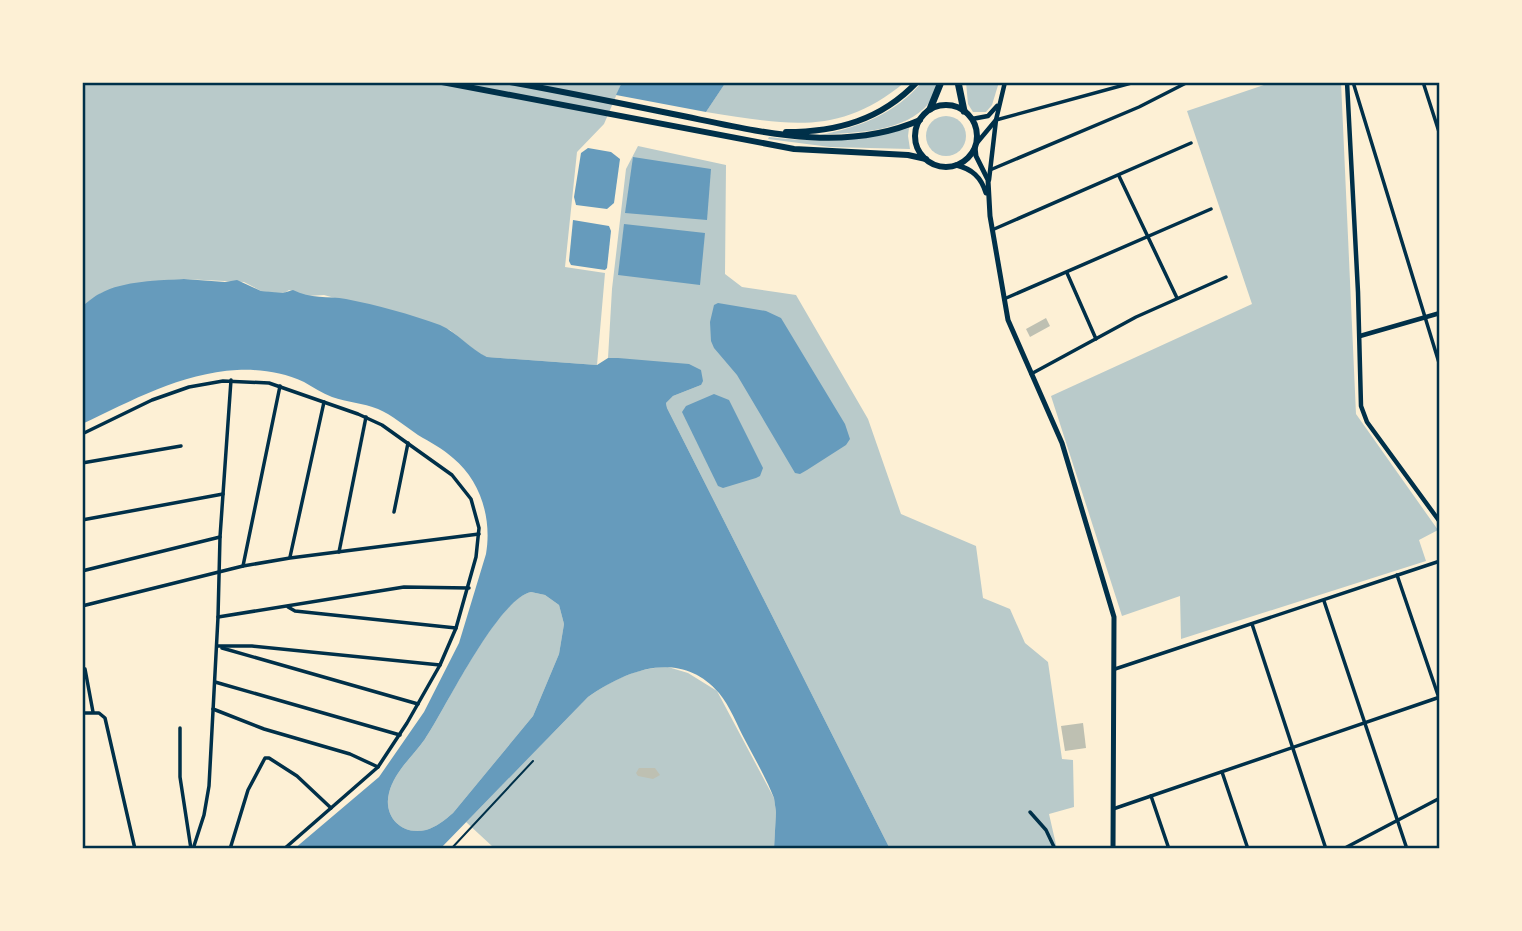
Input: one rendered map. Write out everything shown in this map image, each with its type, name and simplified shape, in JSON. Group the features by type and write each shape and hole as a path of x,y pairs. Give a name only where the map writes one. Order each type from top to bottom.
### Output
{"highway":[{"path":"442,82 819,152 908,155 926,159 937,166 956,165 968,158 976,145 977,131 972,119 964,111 951,106 930,110"},
{"path":"510,82 806,138 873,133 920,120"},
{"path":"758,131 811,132 855,124 885,109 917,82"},
{"path":"926,159 916,141 917,126 930,110 941,82"},
{"path":"958,82 964,111"}],"main road":[{"path":"976,145 977,159 988,180 987,196 992,230 1011,327 1062,443 1115,622 1113,849"},
{"path":"956,165 979,177 987,196"}],"street":[{"path":"988,180 999,103 1006,82"},
{"path":"976,145 996,120 1135,82"},
{"path":"990,170 1139,107 1188,82"},
{"path":"1350,82 1440,366"},
{"path":"1350,82 1360,400 1364,416 1440,522"},
{"path":"1423,82 1440,135"},
{"path":"972,119 990,115 999,103"},
{"path":"992,230 1191,143"},
{"path":"1118,176 1177,298"},
{"path":"1004,300 1211,209"},
{"path":"1067,273 1096,339"},
{"path":"1031,374 1177,298 1226,277"},
{"path":"1360,336 1440,313"},
{"path":"192,849 204,815 209,786 220,537 231,380"},
{"path":"82,434 178,390 201,384 231,380 280,386 366,417 445,470 463,485 474,506 479,534 477,557 456,628 440,666 378,767 284,849"},
{"path":"243,566 280,386"},
{"path":"290,558 324,402"},
{"path":"339,552 366,417"},
{"path":"394,512 408,443"},
{"path":"82,463 181,446"},
{"path":"82,520 223,494"},
{"path":"82,606 243,566 479,534"},
{"path":"82,571 220,537"},
{"path":"1115,669 1440,561"},
{"path":"1113,809 1439,699 1397,575"},
{"path":"218,617 404,587 469,588"},
{"path":"1324,601 1407,849"},
{"path":"288,607 295,611 456,628"},
{"path":"1252,624 1326,849"},
{"path":"217,646 252,646 440,666"},
{"path":"217,646 418,704"},
{"path":"85,669 85,681 93,712"},
{"path":"215,682 400,735"},
{"path":"213,709 264,729 335,749 378,767"},
{"path":"82,713 93,712 102,714 105,718 135,849"},
{"path":"180,728 180,788 192,849"},
{"path":"230,849 248,790 265,758 297,776 331,808"},
{"path":"1222,772 1248,849"},
{"path":"1151,796 1169,849"},
{"path":"1343,849 1440,798"},
{"path":"1030,812 1045,830 1055,849"}],"path":[{"path":"451,849 533,761"}],"shaded area":[{"path":"82,82 622,82 604,124 577,152 565,267 605,273 597,365 487,357 450,330 324,295 307,296 289,290 283,294 261,291 244,282 184,279 153,281 101,293 82,306"},
{"path":"726,82 905,82 857,112 833,119 786,123 706,112"},
{"path":"922,82 938,82 929,103 907,120 879,129 820,135 876,118 900,103"},
{"path":"966,82 999,82 992,105 986,112 973,112 968,104"},
{"path":"1273,82 1341,82 1356,414 1438,530 1419,540 1426,561 1181,639 1180,596 1122,616 1051,396 1252,304 1187,111"},
{"path":"946,116 954,117 960,122 965,128 965,144 960,150 954,155 946,156 938,155 932,150 927,144 926,136 927,128 932,122 938,117"},
{"path":"909,128 910,149 830,147 768,139 839,140"},
{"path":"638,146 726,165 725,274 742,287 796,295 868,419 901,514 976,546 983,598 1010,609 1025,643 1048,662 1062,759 1073,760 1074,807 1049,814 1057,849 890,849 667,408 666,403 673,396 701,385 608,358 612,289 626,169"},
{"path":"531,592 545,595 559,605 564,624 559,654 533,716 450,816 426,830 409,830 402,827 391,816 389,809 391,785 425,739 488,634 517,599"},
{"path":"668,667 688,673 717,691 774,798 774,849 492,849 493,847 466,822 588,697 626,676"}],"water":[{"path":"622,82 726,82 706,112 616,95"},
{"path":"588,148 611,152 620,159 614,203 607,209 576,205 574,197 581,153"},
{"path":"633,157 711,169 707,220 625,213"},
{"path":"573,220 609,226 611,231 605,270 571,265 569,261"},
{"path":"624,224 705,233 700,285 618,275"},
{"path":"184,279 225,282 237,280 261,291 283,293 293,290 306,295 346,299 381,307 440,325 487,357 597,365 608,358 618,358 689,364 701,370 701,385 673,396 666,403 667,408 890,849 774,849 774,798 719,693 704,679 688,671 654,668 620,678 588,697 440,849 294,849 379,777 424,712 459,643 486,554 486,514 471,478 463,467 441,449 378,409 332,397 304,382 279,374 237,370 196,376 138,398 82,424 82,306 98,294 120,286","holes":["531,592 545,595 559,605 564,624 559,654 533,716 450,816 426,830 417,831 402,827 391,816 389,809 389,793 395,778 425,739 473,657 503,614 518,599"]},
{"path":"718,303 766,311 781,318 845,424 850,439 846,445 800,474 795,473 737,375 714,348 710,322 714,305"},
{"path":"714,394 729,400 763,468 760,476 756,478 723,488 718,486 682,412 686,406"}],"building":[{"path":"1046,318 1050,326 1030,337 1026,329"},
{"path":"1083,723 1086,748 1065,751 1061,726"},
{"path":"639,768 655,768 660,775 653,779 638,776 636,773"}]}
